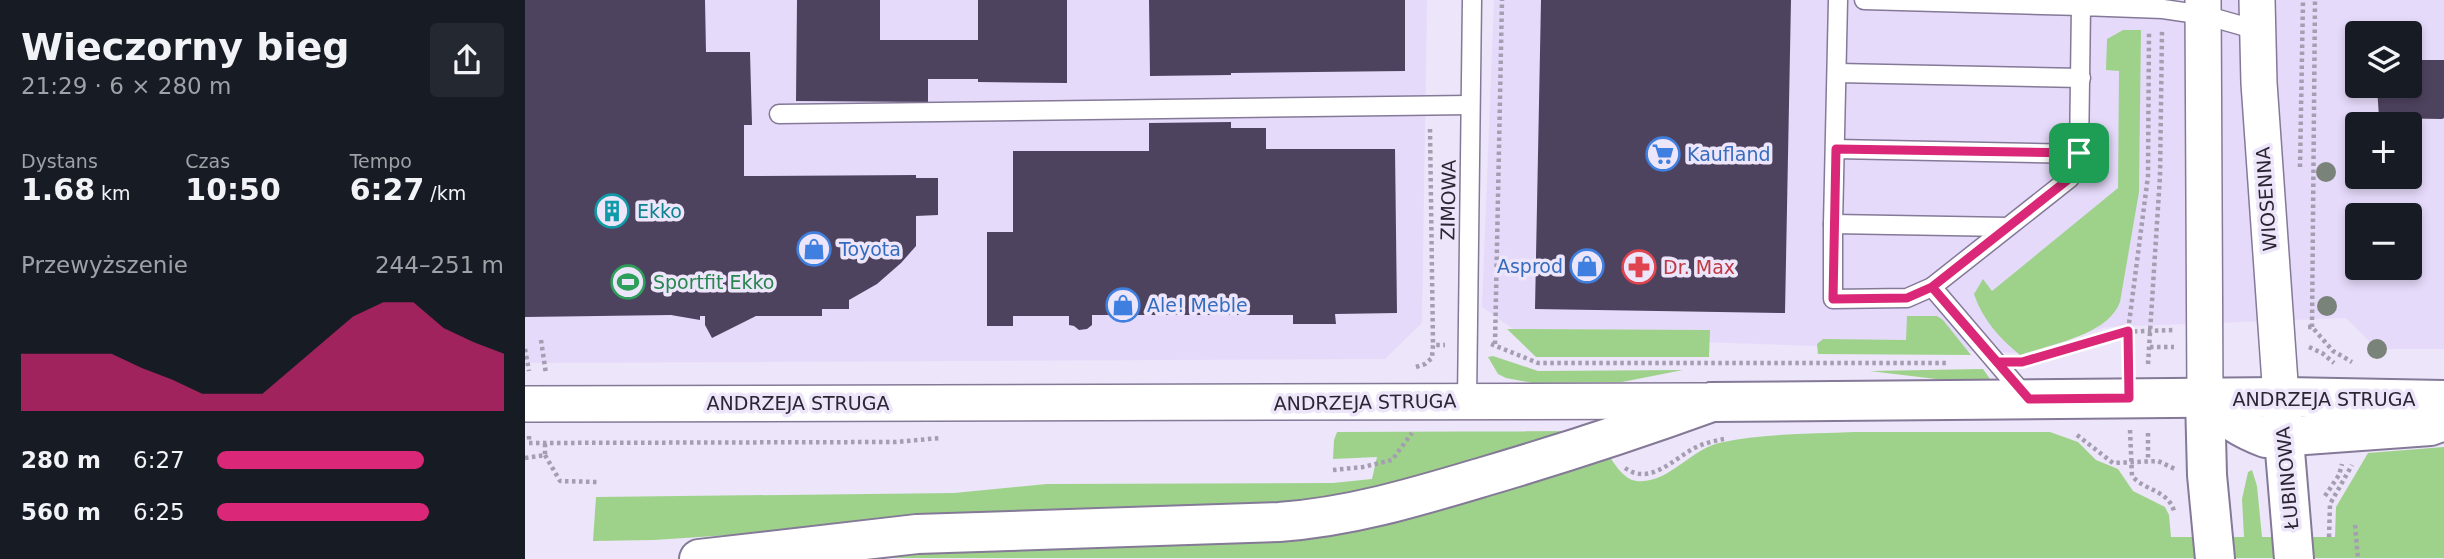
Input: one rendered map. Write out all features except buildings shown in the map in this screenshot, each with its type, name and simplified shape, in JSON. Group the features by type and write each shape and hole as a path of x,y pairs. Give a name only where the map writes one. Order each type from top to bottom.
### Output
{"street":[{"path":"2203,7 2205,398 2207,475 2214,547"},
{"name":"WIOSENNA","path":"2257,15 2267,215 2281,397"},
{"name":"ANDRZEJA STRUGA","path":"535,392 1467,401 2281,397 2444,400"},
{"name":"ŁUBINOWA","path":"2281,397 2285,439 2305,544"},
{"name":"ANDRZEJA STRUGA","path":"2205,398 2224,417 2243,430 2266,439 2430,426 2444,421"},
{"path":"699,559 917,534 1241,523 1334,516 1390,504 1584,447 1712,401"}],"lane":[{"name":"ZIMOWA","path":"1467,401 1472,0"},
{"path":"1838,0 1833,299 1907,298 1932,287 2070,178 2079,153 2081,3"},
{"path":"1864,0 2081,3 2155,9 2203,7 2257,15"},
{"path":"1837,73 2081,78"},
{"path":"779,114 1470,105"},
{"path":"1836,149 2079,153"},
{"path":"1833,224 2008,227"},
{"path":"1932,287 2029,399"}],"path":[{"path":"1495,344 1502,0"},
{"path":"2312,327 2315,0"},
{"path":"2155,9 2148,176 2128,331 2131,462 2132,476 2171,502 2174,519"},
{"path":"2150,347 2160,176 2155,9"},
{"path":"1413,377 1413,368 1432,358 1433,345 1430,106"},
{"path":"1482,344 1495,344 1538,363 2022,362 2128,331"},
{"path":"535,392 541,340"},
{"path":"1433,345 1449,345"},
{"path":"2301,346 2322,353 2339,370"},
{"path":"1333,470 1392,460 1413,432"},
{"path":"2072,432 2113,463 2148,460"},
{"path":"545,435 545,456 560,481 597,482"},
{"path":"1620,462 1632,473 1651,474 1700,446 1731,437"},
{"path":"525,458 545,456"},
{"path":"2305,544 2346,477 2354,458"},
{"path":"2323,501 2339,475 2342,460"},
{"path":"2355,525 2358,559"}],"shaded area":[{"path":"525,0 1427,0 1422,323 1385,359 525,363"},
{"path":"1494,0 2444,0 2444,349 2377,349 2346,318 2106,327 2022,353 1523,336 1482,307"}],"green space":[{"path":"2123,30 2141,30 2139,192 2120,302 2104,323 2092,330 2020,355 1993,328 1974,294 1983,279 1992,291 2118,188 2119,71 2106,70 2107,39"},
{"path":"1907,316 1937,316 1971,355 1818,354 1817,344 1823,339 1906,340"},
{"path":"1507,329 1710,330 1709,357 1536,357"},
{"path":"1493,356 1538,371 1683,370 1622,382 1533,383 1498,374 1488,357"},
{"path":"1983,369 1990,379 1985,385 1870,371"},
{"path":"1590,431 1334,505 916,523 654,540 593,541 596,497 954,493 1047,484 1333,483 1372,479 1377,457 1333,459 1337,432"},
{"path":"1854,432 2050,432 2078,442 2096,460 2118,469 2133,491 2165,507 2169,515 2171,537 2244,537 2242,499 2248,472 2252,470 2257,486 2262,537 2335,537 2336,507 2368,453 2444,447 2444,558 863,558 861,551 1248,535 1606,452 1627,477 1648,481 1719,443 1769,436"}],"place":[{"name":"Kaufland","path":"1663,154"},
{"name":"Ekko","path":"612,211"},
{"name":"Toyota","path":"814,249"},
{"name":"Asprod","path":"1587,266"},
{"name":"Dr. Max","path":"1639,267"},
{"name":"Sportfit Ekko","path":"628,282"},
{"name":"Ale! Meble","path":"1123,305"}],"route":[{"path":"2079,153 1836,149 1833,299 1907,298 1932,287 1997,362 2022,362 2128,331 2129,398 2029,399 1932,287 2070,178 2079,153"}]}
